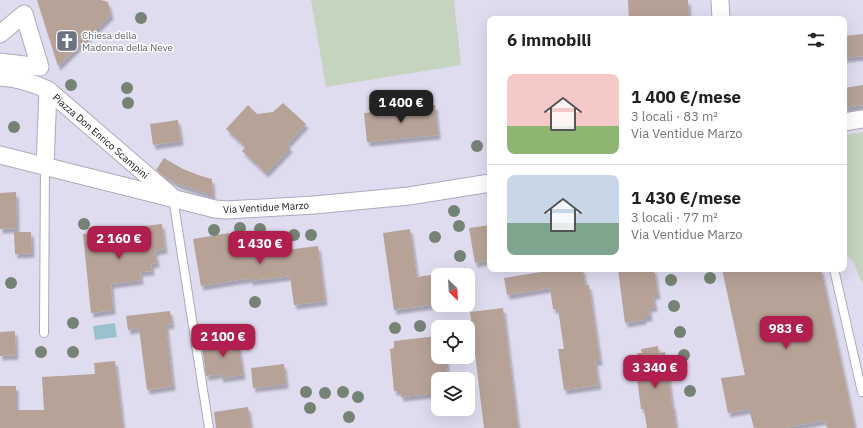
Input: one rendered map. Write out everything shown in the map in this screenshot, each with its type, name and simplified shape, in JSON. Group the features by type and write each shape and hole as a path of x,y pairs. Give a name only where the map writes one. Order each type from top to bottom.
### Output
{"street":[{"path":"720,0 721,16"},
{"path":"0,34 24,14 40,67 0,62"},
{"name":"Piazza Don Enrico Scampini","path":"0,77 32,83 48,90 173,198"},
{"path":"45,166 48,90"},
{"path":"847,121 863,118"},
{"name":"Via Ventidue Marzo","path":"0,155 215,209 226,210 314,205 409,196 487,183"}],"lane":[{"path":"44,333 45,166"},
{"path":"173,198 209,428"},
{"path":"835,272 862,392"}],"shaded area":[{"path":"311,0 454,0 461,65 326,87"},
{"path":"863,132 863,284 852,260 847,256 847,135"},
{"path":"115,323 117,337 95,340 93,326"}],"building":[{"name":"Chiesa della Madonna della Neve","path":"37,0 101,0 108,2 111,15 58,66"},
{"path":"628,0 688,0 689,16 629,16"},
{"path":"863,34 863,56 847,58 847,36"},
{"path":"863,85 863,105 847,108 847,88"},
{"path":"283,103 306,124 287,144 290,148 266,173 242,151 246,147 226,129 248,105 257,114 273,112"},
{"path":"435,105 438,135 367,142 364,113"},
{"path":"178,120 181,141 153,145 150,124"},
{"path":"164,158 183,169 212,179 213,196 178,184 156,170"},
{"path":"16,192 17,228 0,229 0,193"},
{"path":"162,224 165,249 155,251 157,263 151,264 152,271 140,272 141,280 111,284 113,310 91,313 83,234 129,230 128,228"},
{"path":"487,225 487,261 475,263 469,228"},
{"path":"410,229 417,277 431,275 431,305 394,310 383,233"},
{"path":"14,232 31,232 32,253 15,254"},
{"path":"229,233 230,241 268,236 270,252 318,246 325,301 294,305 290,276 250,281 250,278 201,286 193,239"},
{"path":"541,272 583,272 585,285 589,285 600,361 595,361 599,385 564,390 558,349 564,349 558,309 553,309 550,288 507,295 504,278"},
{"path":"618,272 654,272 658,295 653,295 655,307 649,308 650,317 644,317 644,320 625,323"},
{"path":"723,272 822,272 855,428 827,428 825,420 785,428 754,428 749,409 728,413 721,378 745,375"},
{"path":"503,308 518,428 484,428 475,353 475,320 471,320 470,312"},
{"path":"170,311 172,324 166,325 173,386 147,390 139,328 128,330 126,316"},
{"path":"15,331 16,355 0,356 0,332"},
{"path":"237,335 243,375 221,378 220,374 206,376 202,345 214,343 214,339"},
{"path":"431,337 431,364 447,364 447,372 431,372 431,394 401,397 400,391 394,391 390,349 394,348 394,341"},
{"path":"658,346 659,353 665,352 676,428 647,428 644,409 641,409 635,360 638,360 637,353 642,353 641,349"},
{"path":"115,361 123,428 0,428 0,386 16,386 16,410 44,410 42,377 95,374 94,363"},
{"path":"284,364 286,384 253,388 251,368"},
{"path":"248,407 251,428 216,428 214,412"}],"place":[{"name":"Chiesa della Madonna della Neve","path":"67,41"}]}
